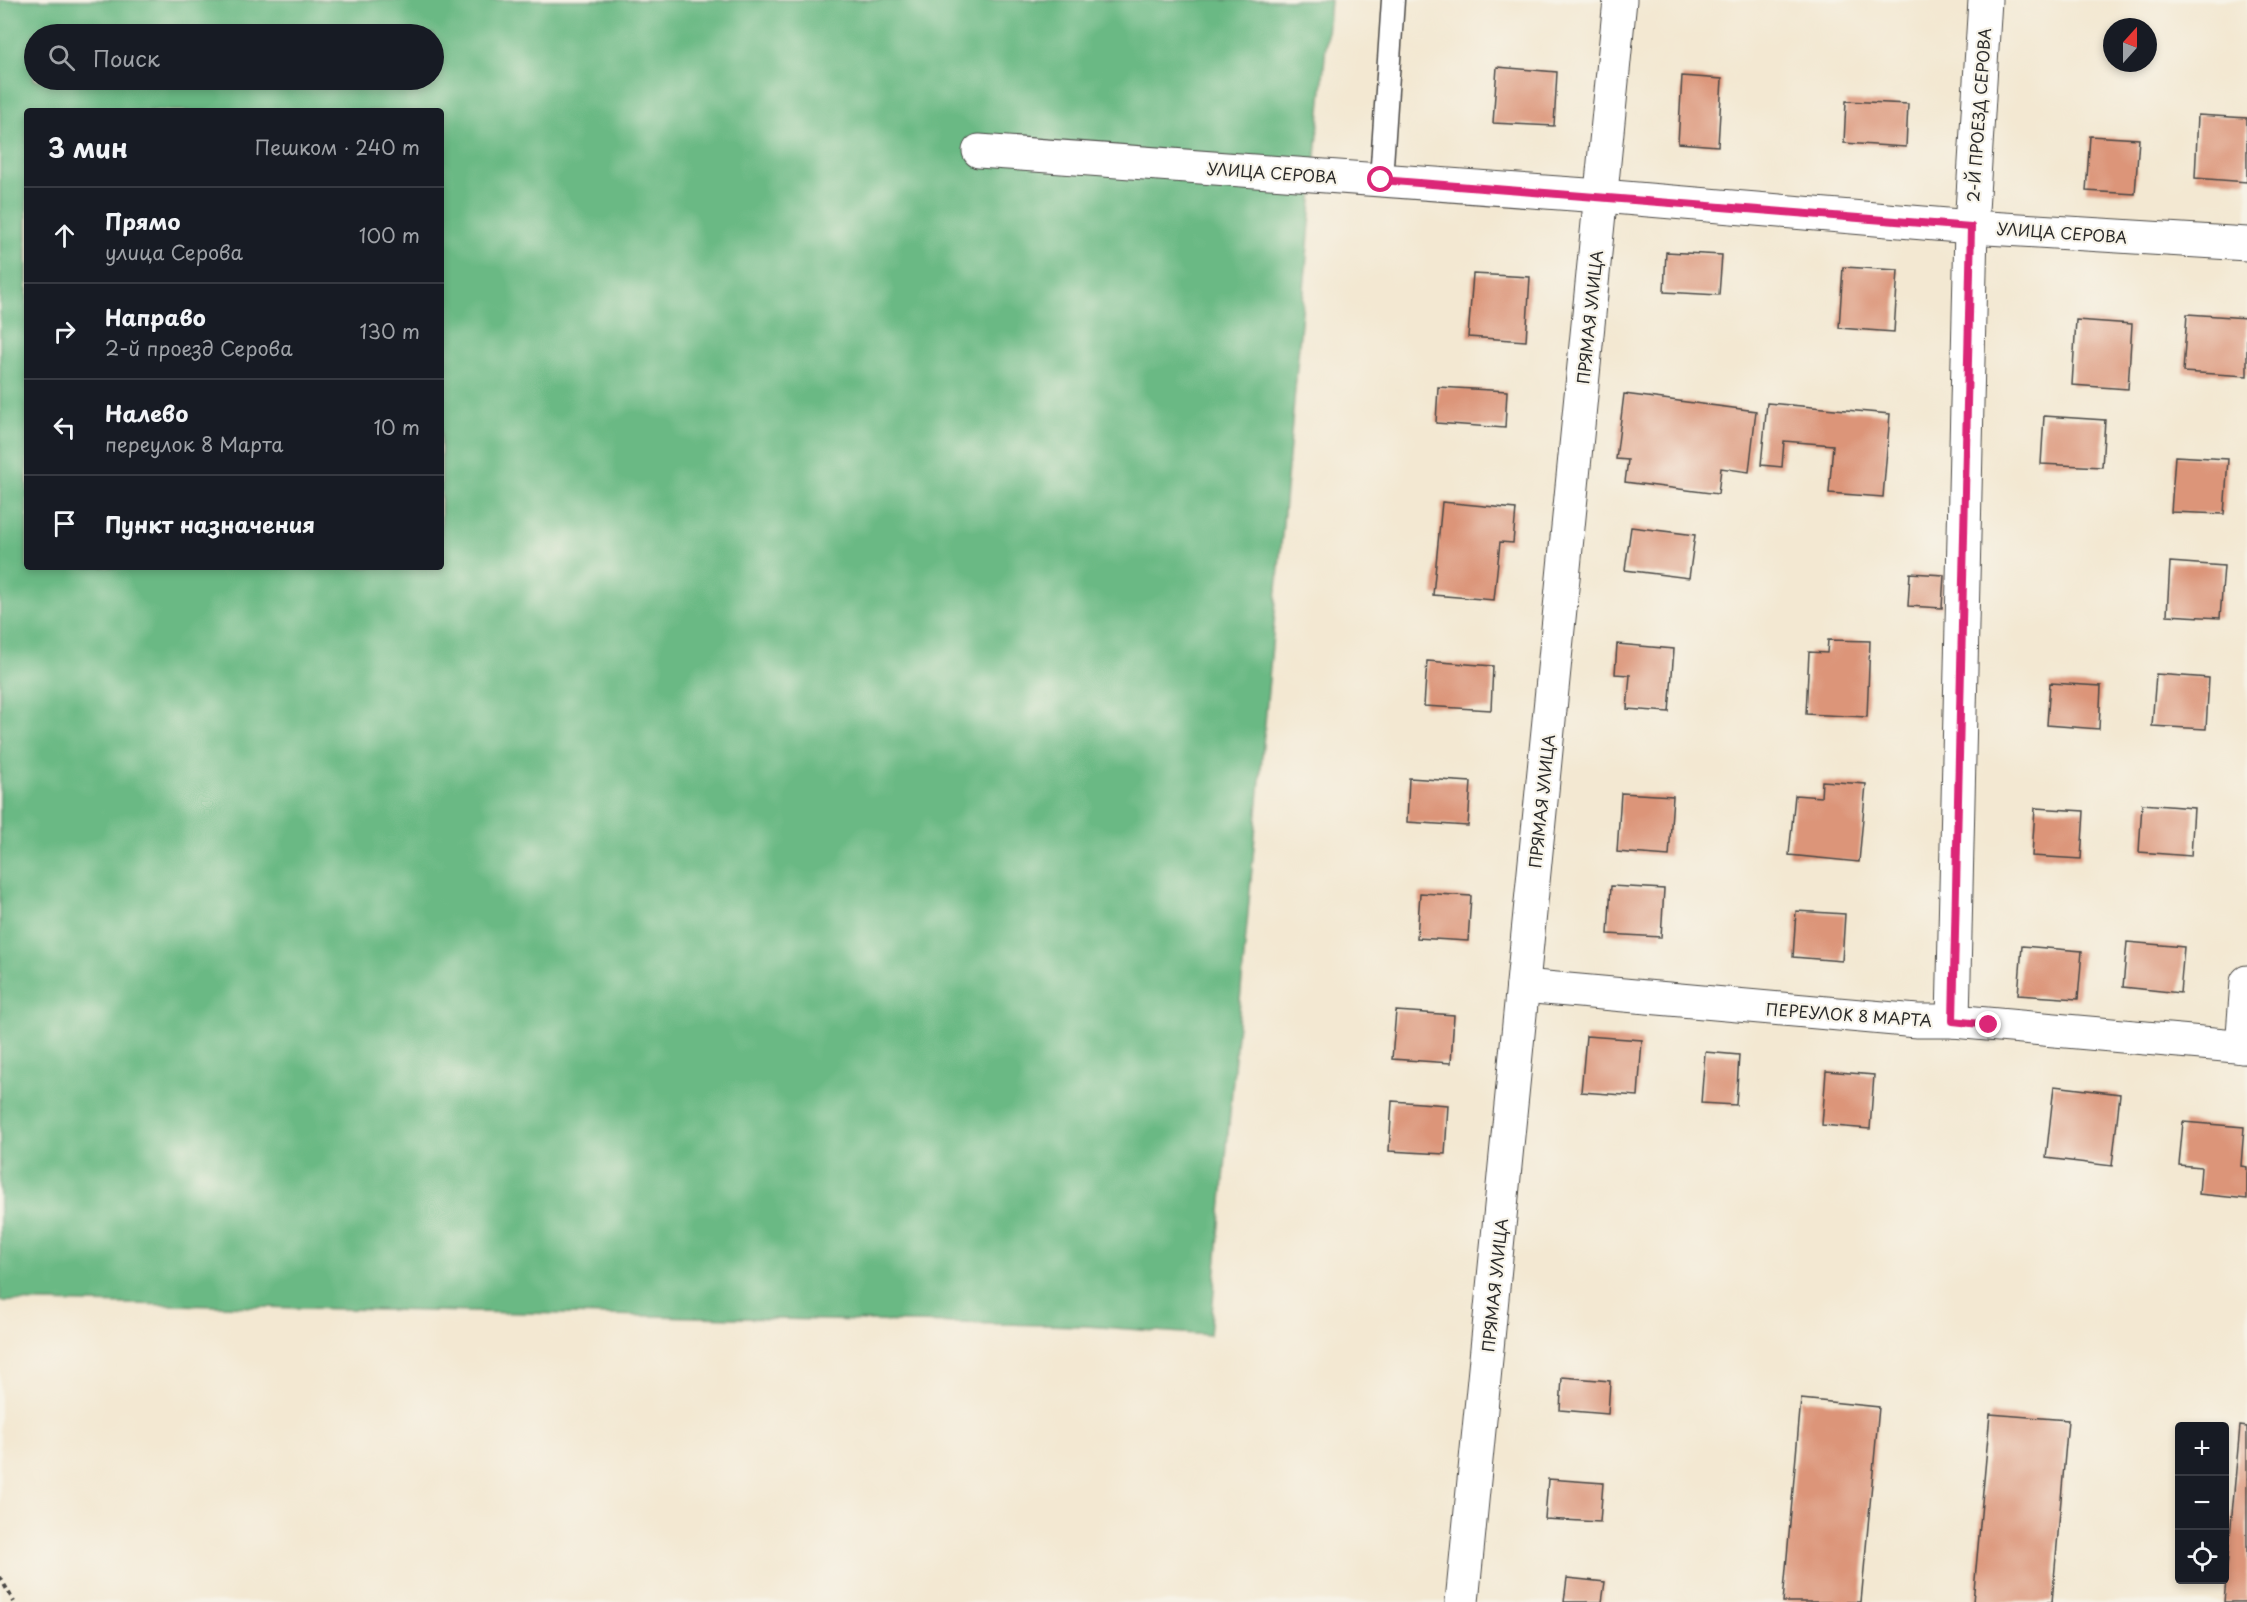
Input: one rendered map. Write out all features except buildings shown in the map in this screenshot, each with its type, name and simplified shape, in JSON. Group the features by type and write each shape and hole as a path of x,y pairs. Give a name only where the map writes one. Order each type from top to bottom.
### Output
{"street":[{"name":"ПРЯМАЯ УЛИЦА","path":"1462,1602 1620,0"},
{"name":"2-Й ПРОЕЗД СЕРОВА","path":"1953,1021 1971,227 1985,0"},
{"name":"УЛИЦА СЕРОВА","path":"979,151 1601,196 1971,227 2247,244"},
{"path":"2245,1047 2247,982"},
{"name":"ПЕРЕУЛОК 8 МАРТА","path":"1523,986 2245,1047"}],"lane":[{"path":"1381,180 1393,0"}],"path":[{"path":"0,1576 14,1602"}],"green space":[{"path":"0,0 1330,0 1210,1335 1086,1326 0,1301"}],"route":[{"path":"1381,180 1971,227 1953,1021 1989,1025"}]}
